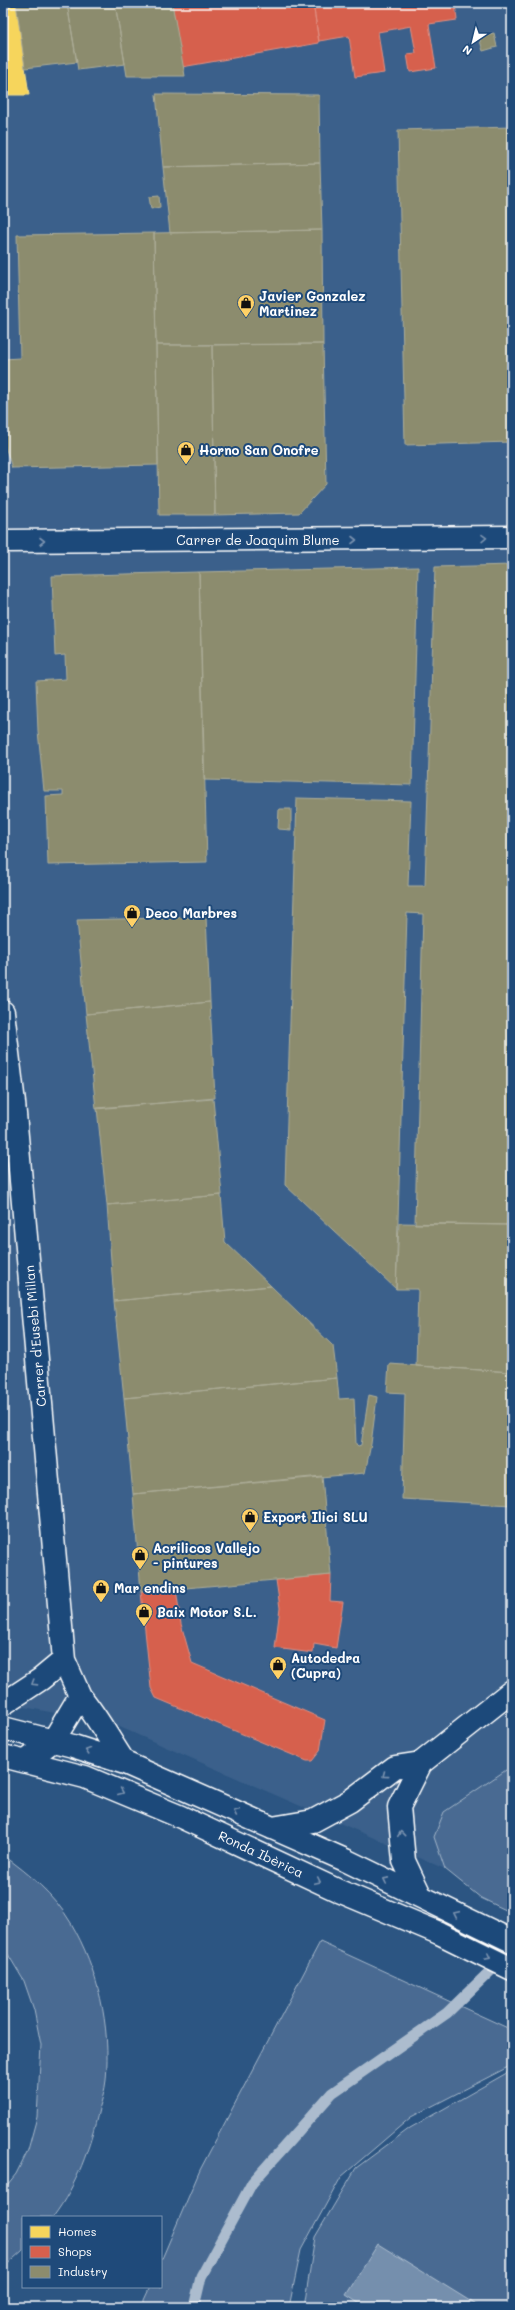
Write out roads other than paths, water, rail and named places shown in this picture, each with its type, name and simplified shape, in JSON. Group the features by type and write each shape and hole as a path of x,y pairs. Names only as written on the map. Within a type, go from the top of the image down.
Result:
{"street":[{"name":"Carrer de Joaquim Blume","path":"3,541 512,537"},
{"name":"Carrer d'Eusebi Millan","path":"3,1012 14,1103 64,1660 80,1696 93,1711 125,1763"},
{"path":"3,1704 41,1679 64,1660"},
{"path":"421,1897 404,1861 399,1807 421,1763 512,1691"},
{"path":"26,1761 52,1741 80,1696"},
{"name":"Ronda Ibèrica","path":"3,1728 125,1763 345,1860 512,1941"},
{"name":"Ronda Ibèrica","path":"3,1756 85,1777 181,1817 339,1891 464,1945 512,1970"},
{"path":"272,1828 313,1821 350,1801 395,1767 421,1763"}],"waterway":[{"path":"194,2307 201,2277 252,2183 332,2093 447,2013 512,1950"}],"place":[{"name":"Javier Gonzalez Martinez","path":"246,318"},
{"name":"Horno San Onofre","path":"186,465"},
{"name":"Deco Marbres","path":"132,928"},
{"name":"Export Ilici SLU","path":"250,1532"},
{"name":"Acrilicos Vallejo - pintures","path":"140,1570"},
{"name":"Mar endins","path":"101,1603"},
{"name":"Baix Motor S.L.","path":"144,1627"},
{"name":"Autodedra (Cupra)","path":"278,1680"}]}
